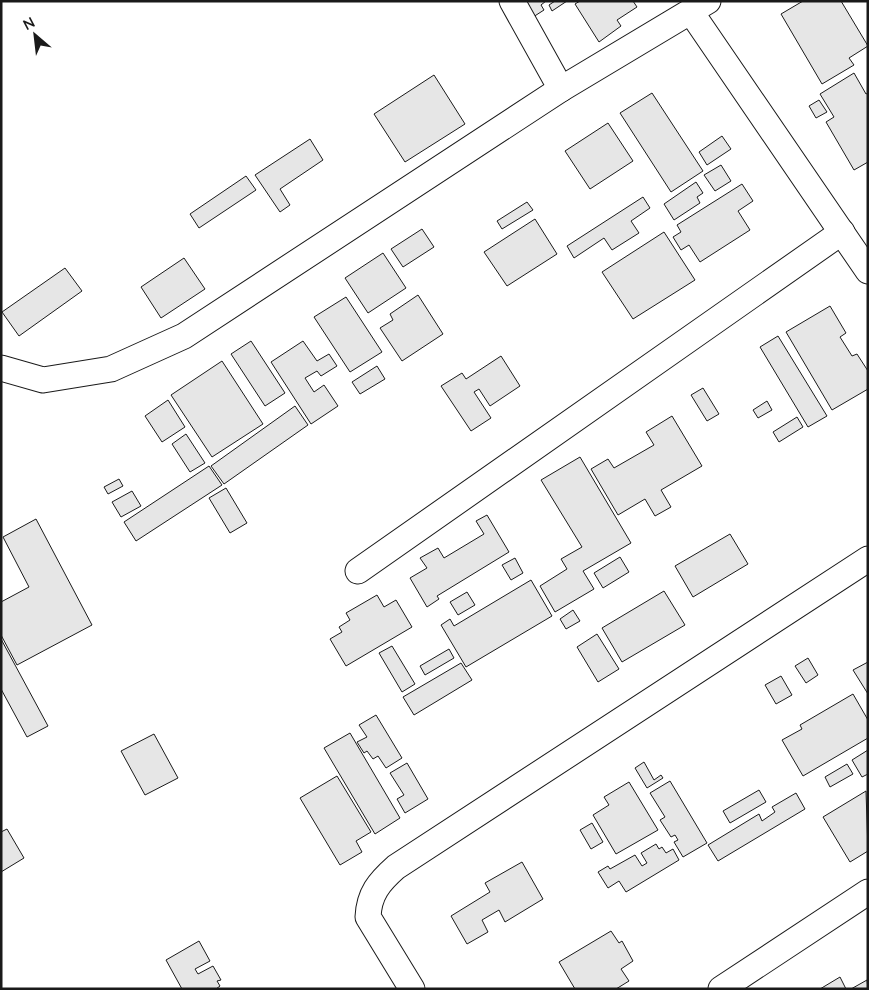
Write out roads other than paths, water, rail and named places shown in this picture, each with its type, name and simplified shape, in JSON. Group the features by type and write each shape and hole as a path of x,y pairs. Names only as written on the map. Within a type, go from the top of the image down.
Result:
{"street":[{"path":"512,1 561,90"},
{"path":"1,368 43,380 111,369 184,336 561,90 699,7 868,271"},
{"path":"358,571 842,232"},
{"path":"412,989 368,917 372,894 382,880 405,862 868,559"},
{"path":"721,989 868,892"}]}
